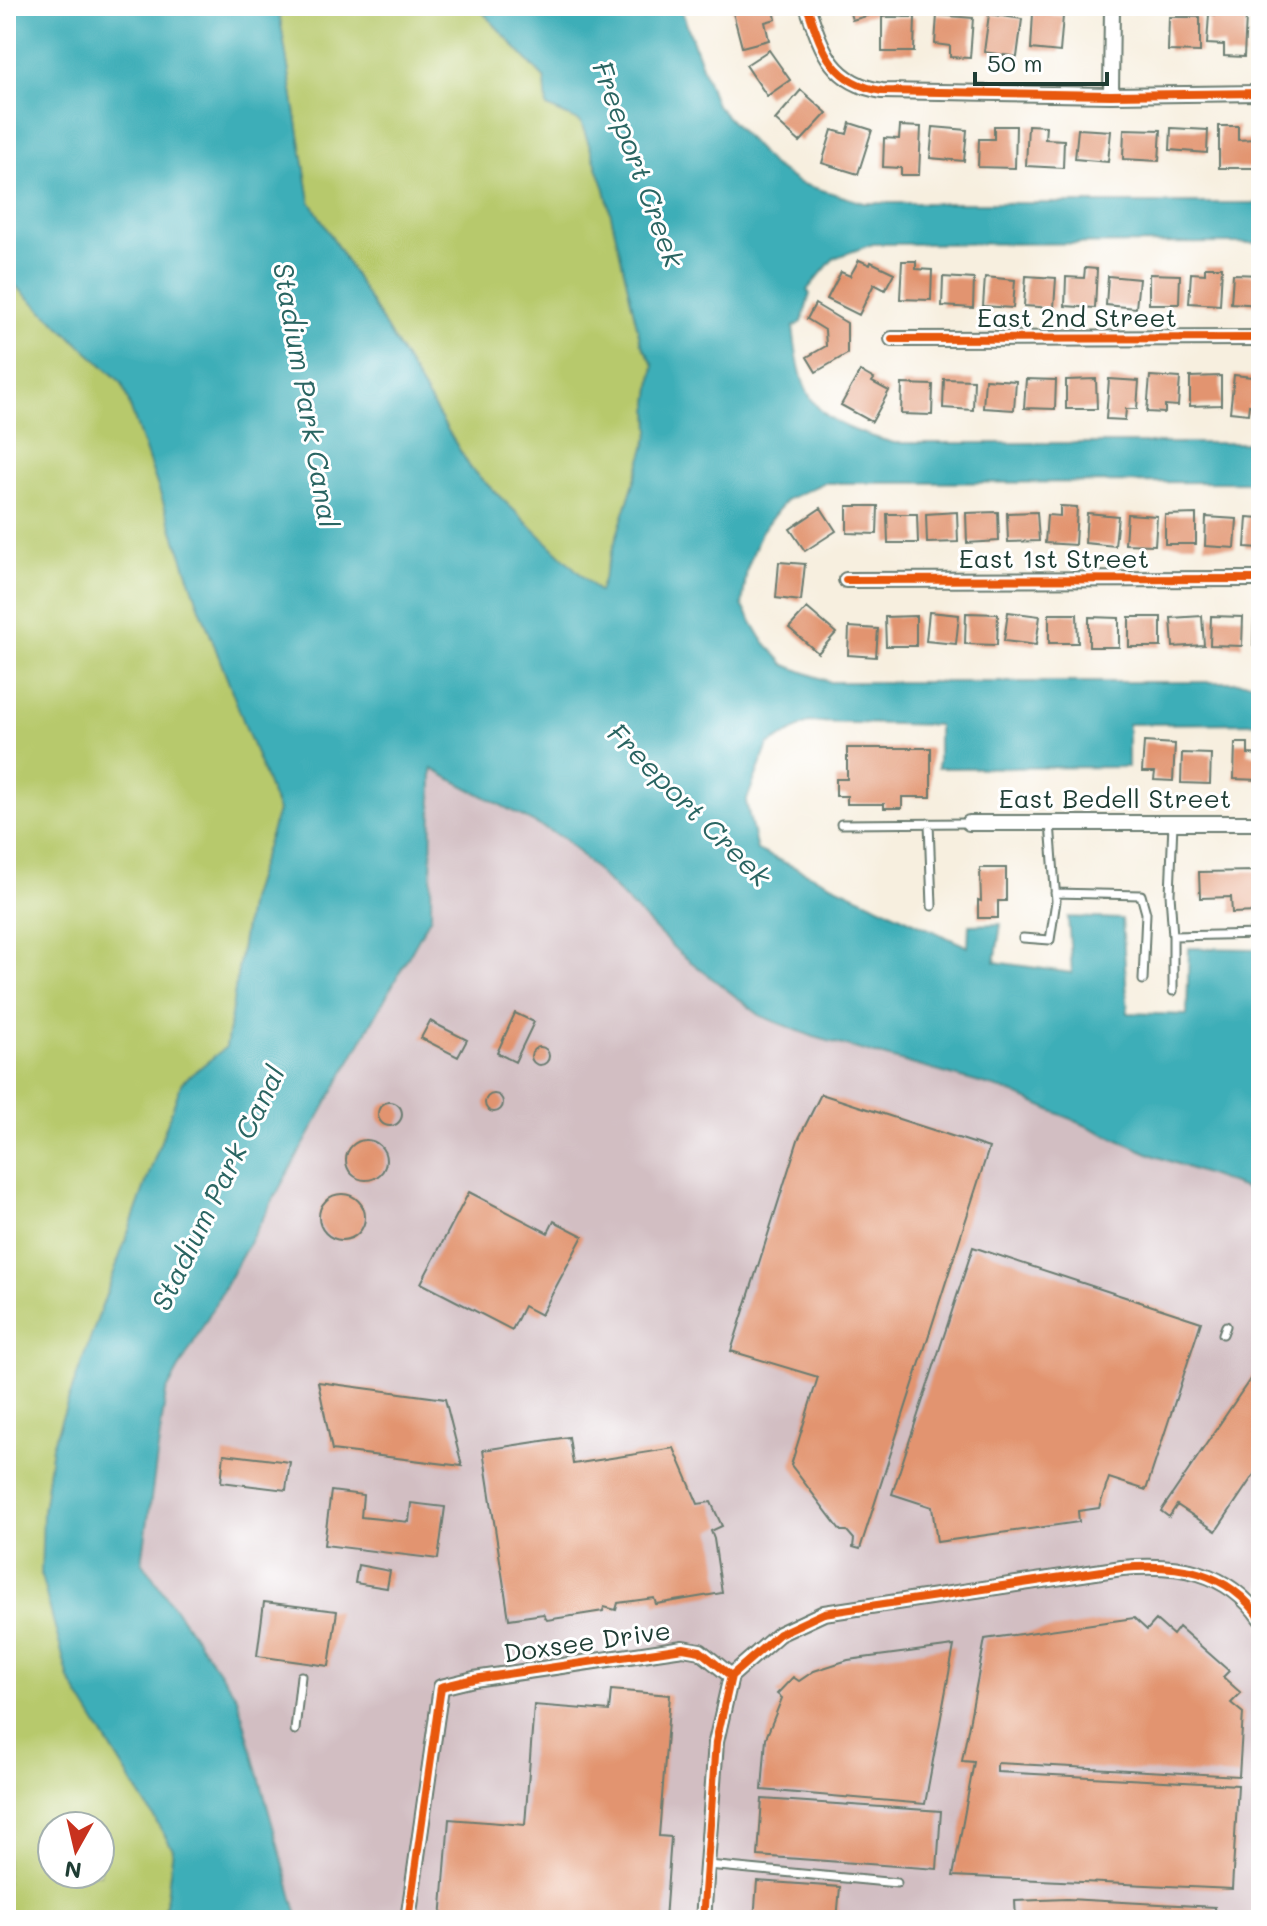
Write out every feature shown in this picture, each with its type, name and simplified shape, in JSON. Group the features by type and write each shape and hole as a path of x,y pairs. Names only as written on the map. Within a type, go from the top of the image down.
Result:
{"street":[{"path":"807,6 832,67 853,84 882,91 1111,95 1261,93"},
{"path":"1111,95 1112,6"},
{"name":"East 2nd Street","path":"892,339 1261,338"},
{"name":"East 1st Street","path":"846,580 1261,579"},
{"name":"East Bedell Street","path":"969,823 1261,823"},
{"path":"703,1920 716,1742 731,1676 779,1634 800,1622 824,1613 1158,1565 1202,1573 1230,1588 1261,1619"},
{"name":"Doxsee Drive","path":"408,1920 441,1687 482,1677 683,1648 700,1651 731,1676"}],"lane":[{"path":"929,823 932,906"},
{"path":"841,824 969,823"},
{"path":"1023,938 1050,940 1055,893 1050,823"},
{"path":"1173,823 1170,894 1173,991"},
{"path":"1055,893 1141,895 1146,913 1143,980"},
{"path":"1173,936 1261,934"},
{"path":"295,1730 301,1676"},
{"path":"707,1865 897,1883"}],"shaded area":[{"path":"432,768 565,839 677,951 761,1016 814,1037 1005,1090 1155,1156 1261,1194 1261,1920 299,1920 237,1698 142,1562 166,1392 431,916"}],"green space":[{"path":"278,6 477,6 545,79 547,107 581,122 605,189 641,343 654,365 649,403 650,432 599,593 471,469 310,201"},
{"path":"6,277 122,383 197,600 278,811 249,900 226,1048 182,1082 52,1446 43,1512 69,1679 173,1849 164,1920 6,1920"}],"water":[{"path":"6,6 278,6 310,201 471,469 599,592 650,432 649,403 654,365 641,343 605,189 581,122 547,107 545,79 477,6 680,6 716,105 772,165 799,183 864,203 1261,203 1261,243 873,244 834,258 807,290 810,294 802,322 793,327 808,393 830,418 868,435 894,443 1261,443 1261,482 823,483 786,500 761,532 747,569 742,605 762,639 785,665 830,682 1261,682 1261,723 1128,724 1128,767 938,768 938,725 809,722 768,745 746,802 757,850 968,947 969,925 1001,924 995,962 1072,973 1068,917 1122,919 1128,1013 1187,1015 1189,948 1261,949 1261,1194 1155,1156 1005,1090 814,1037 761,1016 677,951 565,839 432,769 431,916 166,1392 142,1562 237,1697 299,1920 164,1920 173,1849 69,1679 41,1576 43,1512 52,1446 182,1082 226,1047 249,900 278,811 197,600 122,383 6,277"}],"building":[{"path":"773,6 776,19 765,22 769,40 742,47 732,9"},
{"path":"848,6 880,6 881,12 852,20"},
{"path":"1033,13 1063,16 1060,52 1031,49"},
{"path":"989,14 1022,19 1017,57 984,52"},
{"path":"1209,14 1246,17 1244,57 1224,56 1224,45 1207,44"},
{"path":"937,15 973,18 970,58 950,57 950,46 935,44"},
{"path":"882,17 915,17 914,52 882,52"},
{"path":"1169,17 1200,17 1200,52 1168,51"},
{"path":"1259,21 1261,55 1257,55"},
{"path":"769,50 790,80 767,96 746,65"},
{"path":"801,90 827,113 800,142 775,120"},
{"path":"850,123 872,130 858,174 822,163 832,130 847,134"},
{"path":"1028,125 1046,126 1045,139 1064,140 1063,168 1026,166"},
{"path":"900,126 921,127 919,175 901,175 901,168 883,167 884,138 899,139"},
{"path":"994,126 1016,126 1015,168 978,167 979,139 994,139"},
{"path":"1219,126 1238,126 1238,140 1255,139 1255,168 1219,168"},
{"path":"933,127 967,130 964,161 930,158"},
{"path":"1171,128 1208,130 1207,153 1170,150"},
{"path":"1078,129 1111,131 1108,162 1075,159"},
{"path":"1124,129 1161,130 1159,161 1123,159"},
{"path":"859,260 894,273 885,290 874,284 859,315 827,299 841,272 850,276"},
{"path":"902,261 916,261 916,269 932,270 931,300 900,299"},
{"path":"1205,267 1222,267 1220,305 1189,303 1191,273 1205,274"},
{"path":"1085,268 1097,269 1095,308 1065,306 1066,277 1084,278"},
{"path":"1149,274 1180,275 1179,304 1149,304"},
{"path":"1233,274 1261,275 1261,305 1231,303"},
{"path":"1026,276 1056,278 1054,308 1024,306"},
{"path":"1108,276 1139,279 1136,308 1106,305"},
{"path":"943,277 974,279 973,308 942,306"},
{"path":"985,277 1015,280 1013,308 983,306"},
{"path":"815,304 847,323 847,354 816,372 807,357 826,346 825,330 807,319"},
{"path":"860,371 889,391 872,422 841,405"},
{"path":"1234,375 1261,378 1261,407 1249,405 1248,414 1230,412"},
{"path":"1150,376 1180,378 1178,406 1165,405 1165,413 1147,412"},
{"path":"1221,376 1221,405 1190,406 1190,377"},
{"path":"944,379 974,380 973,410 943,408"},
{"path":"985,379 1016,381 1014,410 983,408"},
{"path":"1026,379 1056,380 1055,409 1024,408"},
{"path":"1096,379 1097,409 1066,409 1066,380"},
{"path":"1109,379 1139,381 1137,409 1126,409 1125,420 1106,419"},
{"path":"902,384 933,385 932,415 901,414"},
{"path":"847,506 878,506 877,534 847,533"},
{"path":"1060,506 1077,507 1075,545 1045,543 1047,515 1060,516"},
{"path":"821,508 836,531 805,551 790,529"},
{"path":"957,512 958,542 927,543 926,514"},
{"path":"998,512 999,541 967,543 966,513"},
{"path":"1037,512 1039,541 1008,542 1007,513"},
{"path":"1087,513 1118,516 1115,546 1085,543"},
{"path":"887,514 917,514 918,543 888,543"},
{"path":"1127,514 1157,516 1155,545 1125,544"},
{"path":"1196,514 1196,544 1165,544 1165,515"},
{"path":"1206,517 1237,519 1235,548 1205,546"},
{"path":"1247,517 1261,518 1261,548 1245,547"},
{"path":"779,562 805,564 801,601 776,598"},
{"path":"807,608 836,633 818,653 789,628"},
{"path":"929,612 959,615 956,644 926,641"},
{"path":"1008,612 1040,616 1036,645 1004,641"},
{"path":"966,613 998,614 997,645 965,644"},
{"path":"1049,614 1077,614 1078,643 1049,643"},
{"path":"916,616 916,646 886,646 885,617"},
{"path":"1202,616 1204,645 1173,647 1171,618"},
{"path":"1211,616 1243,617 1242,646 1210,645"},
{"path":"1089,617 1119,618 1119,647 1089,647"},
{"path":"1129,617 1161,617 1161,647 1129,647"},
{"path":"1254,617 1261,617 1261,646 1253,646"},
{"path":"849,627 878,629 876,657 848,655"},
{"path":"1144,742 1175,744 1173,781 1154,780 1155,772 1142,772"},
{"path":"1235,743 1248,743 1248,754 1261,755 1261,780 1234,779"},
{"path":"847,748 931,748 931,797 902,797 902,808 884,808 884,804 847,804 847,796 836,796 836,779 847,779"},
{"path":"1182,753 1211,754 1210,784 1181,783"},
{"path":"980,868 1006,868 1006,901 998,901 998,918 978,918"},
{"path":"1256,871 1257,912 1232,913 1231,897 1200,898 1199,872"},
{"path":"515,1013 534,1022 515,1062 497,1053"},
{"path":"430,1021 467,1040 458,1057 421,1038"},
{"path":"536,1047 544,1047 549,1056 547,1063 536,1065 531,1060 531,1052"},
{"path":"490,1094 498,1094 503,1103 501,1110 490,1112 485,1107 485,1099"},
{"path":"821,1094 989,1148 860,1549 853,1547 854,1539 847,1531 841,1531 791,1465 818,1377 731,1351 798,1140"},
{"path":"390,1102 399,1105 402,1114 399,1123 390,1126 381,1123 378,1114 381,1105"},
{"path":"366,1140 380,1146 386,1160 380,1174 366,1180 352,1174 346,1160 352,1146"},
{"path":"469,1192 548,1233 554,1221 583,1236 541,1315 524,1306 512,1330 421,1283"},
{"path":"342,1194 358,1201 365,1217 358,1233 342,1240 326,1233 319,1217 326,1201"},
{"path":"973,1247 1201,1322 1146,1490 1109,1478 1099,1508 1078,1511 1079,1522 937,1542 932,1507 892,1494"},
{"path":"1261,1363 1261,1464 1216,1531 1177,1505 1169,1517 1161,1511"},
{"path":"318,1382 445,1399 462,1466 332,1450"},
{"path":"569,1437 573,1464 674,1448 698,1504 711,1502 722,1526 711,1531 722,1593 656,1604 654,1598 618,1603 616,1610 604,1607 603,1611 547,1620 543,1614 509,1619 483,1450"},
{"path":"224,1454 290,1462 286,1490 221,1482"},
{"path":"331,1491 363,1495 361,1517 409,1522 411,1503 445,1507 438,1559 324,1545"},
{"path":"358,1565 390,1571 387,1588 355,1583"},
{"path":"264,1602 337,1611 329,1666 257,1656"},
{"path":"1134,1618 1147,1630 1156,1620 1173,1635 1179,1627 1229,1671 1223,1677 1241,1693 1231,1703 1243,1713 1239,1776 997,1763 997,1772 1238,1785 1232,1889 953,1876 974,1762 962,1761 985,1639"},
{"path":"954,1646 925,1804 762,1790 766,1738 782,1698 777,1694 793,1677 799,1681 814,1671 848,1660"},
{"path":"611,1690 670,1695 659,1836 671,1837 665,1920 441,1920 449,1819 525,1825 534,1705 609,1711"},
{"path":"762,1799 941,1811 937,1869 758,1856"},
{"path":"757,1881 840,1887 837,1920 754,1920"},
{"path":"1067,1899 1215,1907 1216,1920 1016,1920 1015,1901"}],"cycle path":[{"path":"807,6 831,62 851,81 882,91 1111,95 1261,93"},
{"path":"892,339 1261,338"},
{"path":"846,580 1261,579"},
{"path":"703,1920 716,1742 731,1676 779,1634 824,1613 1142,1567 1181,1569 1216,1580 1233,1590 1261,1619"},
{"path":"408,1920 441,1687 474,1679 683,1648 700,1651 731,1676"}],"water label":[{"name":"Freeport Creek","path":"638,164"},
{"name":"Stadium Park Canal","path":"306,395"},
{"name":"Freeport Creek","path":"689,805"},
{"name":"Stadium Park Canal","path":"218,1188"}]}
